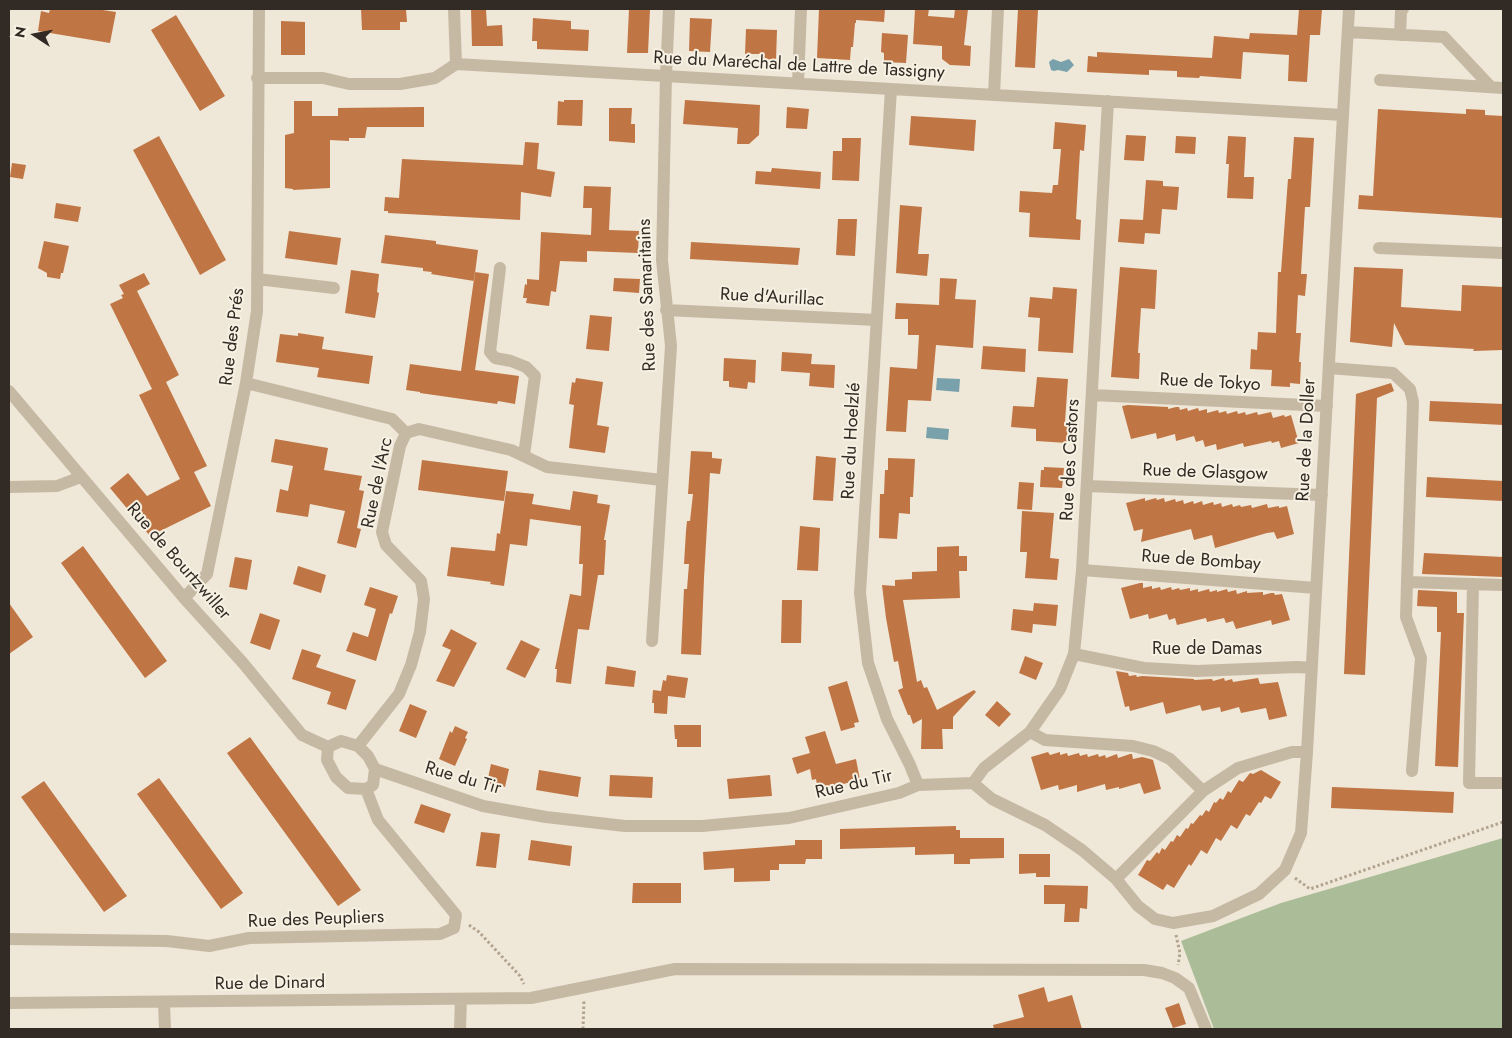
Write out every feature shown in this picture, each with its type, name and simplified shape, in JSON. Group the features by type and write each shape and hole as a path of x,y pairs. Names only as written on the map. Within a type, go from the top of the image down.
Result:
{"street":[{"name":"Rue des Prés","path":"184,598 207,574 246,384 257,311 259,9"},
{"path":"258,78 323,78 349,84 400,84 436,78 456,64 454,9"},
{"name":"Rue des Samaritains","path":"652,641 671,346 662,260 669,9"},
{"path":"798,83 801,9"},
{"path":"994,95 998,9"},
{"name":"Rue de la Doller","path":"1285,870 1301,833 1349,9"},
{"path":"1400,35 1403,9"},
{"path":"1348,32 1444,36 1497,88"},
{"name":"Rue du Maréchal de Lattre de Tassigny","path":"456,64 1343,115"},
{"path":"1380,80 1497,88"},
{"name":"Rue du Hoelzlé","path":"891,89 860,593 868,663 887,720 910,765 918,786"},
{"name":"Rue des Castors","path":"973,783 984,768 1030,732 1060,688 1074,654 1082,570 1108,101"},
{"path":"1379,248 1503,253"},
{"path":"500,268 490,352 494,358 511,361 526,367 535,376 524,455"},
{"path":"257,279 334,288"},
{"name":"Rue d'Aurillac","path":"666,310 877,320"},
{"path":"1329,368 1393,373 1410,388 1414,402 1406,617 1421,658 1412,771"},
{"path":"246,384 392,419 406,432 419,429 510,450 548,467 662,480"},
{"name":"Rue de Bourtzwiller","path":"9,391 184,598 243,663 302,735 328,747"},
{"name":"Rue de Tokyo","path":"1092,395 1327,406"},
{"name":"Rue de l'Arc","path":"358,746 399,694 411,665 420,632 424,599 422,581 386,545 382,532 400,446 406,432"},
{"path":"9,487 57,486 81,477"},
{"name":"Rue de Glasgow","path":"1087,486 1322,495"},
{"name":"Rue de Bombay","path":"1082,570 1316,588"},
{"path":"1407,582 1503,585"},
{"path":"1473,584 1469,783 1503,783"},
{"name":"Rue de Damas","path":"1074,654 1144,668 1188,670 1312,668"},
{"path":"1030,732 1045,740 1133,746 1153,751 1170,759 1203,791"},
{"path":"341,741 358,746 368,756 375,769 373,785 366,789 348,788 336,777 327,760 328,747 341,741"},
{"path":"1116,879 1203,791 1238,768 1292,752 1307,752"},
{"name":"Rue du Tir","path":"375,769 483,806 546,817 625,826 702,826 789,818 899,793 918,786 973,783"},
{"path":"973,783 992,799 1045,824 1082,850 1116,879 1138,906 1155,919 1173,923 1212,916 1259,894 1285,870"},
{"path":"366,789 378,820 456,915"},
{"name":"Rue des Peupliers","path":"9,939 167,941 210,946 249,938 440,934 454,928 456,915"},
{"name":"Rue de Dinard","path":"9,1003 531,998 675,970 1144,970 1176,978"},
{"path":"1176,978 1189,988 1206,1029"},
{"path":"460,1029 461,999"},
{"path":"164,1003 164,1029"}],"path":[{"path":"1285,870 1310,888 1503,822"},
{"path":"456,915 479,932 520,976 531,998"},
{"path":"1173,923 1180,953 1176,978"},
{"path":"583,1029 584,987"}],"green space":[{"path":"1503,838 1503,1029 1214,1029 1181,941 1281,903"}],"water":[{"path":"1053,59 1061,62 1069,59 1074,65 1067,72 1054,71 1051,70 1049,62"},
{"path":"937,378 960,379 959,392 936,390"},
{"path":"927,427 949,429 948,440 926,438"}],"building":[{"path":"50,9 96,9 116,12 110,43 38,31 41,11 49,13"},
{"path":"361,9 406,9 407,22 400,22 400,30 362,30"},
{"path":"471,9 486,9 487,26 502,25 503,46 472,46"},
{"path":"629,9 650,9 648,53 627,53"},
{"path":"819,9 885,9 884,22 856,20 850,60 817,58"},
{"path":"915,9 929,9 928,16 954,18 955,9 968,9 964,45 971,46 970,66 950,65 942,59 942,46 913,44"},
{"path":"1018,9 1038,9 1035,68 1015,67"},
{"path":"1299,9 1322,9 1320,35 1310,35 1307,82 1288,81 1289,55 1243,52 1241,79 1200,76 1199,78 1177,77 1177,71 1149,70 1149,75 1087,72 1088,56 1097,57 1097,52 1212,58 1214,36 1249,39 1250,33 1297,35"},
{"path":"176,15 225,96 200,111 151,30"},
{"path":"533,18 571,21 571,29 589,30 588,51 537,49 537,41 532,41"},
{"path":"690,18 712,19 710,52 689,51"},
{"path":"281,21 305,22 305,55 281,55"},
{"path":"746,29 777,30 776,60 762,59 762,54 745,54"},
{"path":"882,33 908,35 906,63 884,62 884,53 881,52"},
{"path":"564,100 583,100 582,126 557,125 558,101 564,102"},
{"path":"685,100 760,105 759,135 749,144 737,144 738,128 683,124"},
{"path":"294,101 312,101 312,116 338,116 338,108 424,107 424,127 367,127 365,138 349,138 349,141 330,140 330,188 293,190 285,188 285,135 294,133"},
{"path":"787,107 809,109 807,129 786,128"},
{"path":"609,108 632,108 631,124 635,124 635,143 609,141"},
{"path":"1378,109 1466,114 1466,109 1485,110 1485,115 1503,116 1503,218 1358,209 1359,195 1373,196"},
{"path":"911,116 976,120 974,151 909,145"},
{"path":"1055,122 1086,125 1084,151 1080,150 1076,219 1081,220 1080,240 1029,237 1030,213 1019,212 1020,191 1052,193 1053,185 1058,185 1061,149 1053,149"},
{"path":"1126,135 1146,136 1144,161 1124,160"},
{"path":"159,136 226,260 200,275 133,150"},
{"path":"1176,136 1196,137 1195,154 1175,153"},
{"path":"1228,136 1246,137 1244,177 1254,177 1253,199 1227,198 1229,164 1226,164"},
{"path":"1294,137 1314,138 1310,207 1305,207 1301,274 1307,274 1305,296 1298,295 1296,333 1301,333 1300,384 1290,383 1290,387 1271,386 1272,370 1250,369 1251,349 1257,350 1258,332 1276,333 1278,272 1281,272 1288,179 1291,179"},
{"path":"842,138 861,138 859,181 832,180 833,151 842,151"},
{"path":"525,142 539,143 537,169 555,172 551,197 521,192 520,220 388,213 388,211 384,211 385,197 399,198 402,159 523,165"},
{"path":"12,163 26,165 23,179 10,177"},
{"path":"772,168 821,172 820,189 755,184 756,171 771,172"},
{"path":"1146,180 1163,181 1163,186 1179,187 1177,210 1162,209 1160,234 1145,233 1144,244 1118,242 1120,219 1143,220"},
{"path":"584,186 611,187 609,230 639,231 638,253 587,251 587,262 560,261 556,292 551,291 549,306 526,303 527,298 523,298 527,279 539,280 541,232 591,235 592,208 583,208"},
{"path":"56,203 81,207 78,222 54,218"},
{"path":"900,205 922,207 918,254 929,254 927,276 896,273"},
{"path":"838,219 857,219 855,256 836,255"},
{"path":"289,231 341,238 337,265 285,258"},
{"path":"385,235 436,241 436,244 478,250 474,281 431,274 432,272 423,271 423,268 381,263"},
{"path":"44,241 69,246 60,279 47,277 47,273 38,268"},
{"path":"691,242 800,248 798,265 690,259"},
{"path":"1120,267 1157,270 1155,309 1141,308 1138,353 1140,353 1139,379 1111,377"},
{"path":"1354,267 1403,269 1401,307 1461,311 1462,285 1503,287 1503,350 1473,351 1474,349 1405,345 1394,323 1392,347 1350,342"},
{"path":"351,270 379,274 377,292 379,293 375,318 345,313"},
{"path":"475,272 489,274 475,370 519,376 515,404 498,401 497,404 406,390 410,364 461,371"},
{"path":"144,273 150,284 137,291 179,375 166,382 207,466 194,472 211,506 150,536 110,488 128,473 147,496 180,479 139,395 152,389 110,304 123,298 121,295 124,294 119,285"},
{"path":"614,278 640,279 639,293 613,291"},
{"path":"940,278 957,279 955,299 976,300 973,348 936,345 931,401 908,400 906,432 886,431 890,367 917,369 919,335 908,335 908,319 895,319 896,303 939,305"},
{"path":"1053,287 1077,289 1073,353 1038,351 1040,318 1028,317 1030,297 1052,299"},
{"path":"590,315 612,317 609,351 586,349"},
{"path":"298,333 324,337 322,349 373,356 369,384 317,377 319,368 276,362 280,334 298,336"},
{"path":"983,346 1026,349 1025,372 981,369"},
{"path":"782,352 812,354 811,364 835,365 834,388 809,386 810,373 781,371"},
{"path":"724,358 756,360 755,383 748,382 747,389 729,387 729,381 723,381"},
{"path":"1037,377 1068,379 1065,422 1068,422 1067,443 1036,441 1036,429 1011,427 1013,406 1034,407"},
{"path":"576,378 603,382 597,425 609,427 605,453 569,448 574,405 569,404 572,382 575,383"},
{"path":"1391,383 1394,391 1377,398 1365,675 1344,674 1356,394"},
{"path":"1430,401 1503,404 1503,425 1429,421"},
{"path":"1122,406 1168,407 1168,409 1179,407 1180,410 1187,408 1188,411 1198,408 1199,411 1207,409 1207,413 1218,410 1219,413 1226,411 1227,414 1237,411 1238,414 1245,412 1246,415 1257,412 1258,415 1271,412 1273,418 1291,415 1299,443 1281,448 1279,441 1244,447 1243,443 1217,450 1216,444 1205,447 1203,440 1196,442 1194,436 1176,441 1175,434 1157,439 1156,433 1131,439"},
{"path":"275,439 328,448 324,470 362,476 359,490 364,491 357,528 361,529 356,548 337,543 345,511 310,504 308,517 276,512 280,489 288,491 293,466 271,462"},
{"path":"691,451 712,452 712,458 722,459 720,474 710,473 701,655 681,654 684,589 687,589 689,564 684,564 686,531 687,521 690,521 693,494 688,494"},
{"path":"816,456 836,458 833,501 813,500"},
{"path":"888,458 915,459 913,497 910,497 910,514 899,513 897,539 879,538 880,494 884,494 885,470 888,470"},
{"path":"422,460 508,471 504,501 418,490"},
{"path":"1044,467 1064,468 1062,488 1040,487 1041,470 1044,470"},
{"path":"1427,477 1503,481 1503,501 1426,497"},
{"path":"1019,482 1034,483 1032,510 1017,509"},
{"path":"506,491 534,494 532,504 570,510 573,491 598,495 597,503 610,505 604,540 606,540 604,575 598,575 589,630 578,629 571,684 556,682 557,669 555,669 570,594 581,596 583,564 579,564 581,526 530,519 527,546 510,544 504,586 490,584 491,582 447,576 451,547 495,551 497,533 500,534"},
{"path":"1145,498 1145,501 1156,498 1157,500 1164,498 1165,502 1175,499 1176,502 1183,500 1184,504 1193,501 1194,504 1202,501 1203,505 1213,502 1214,505 1221,503 1222,507 1232,504 1233,507 1251,505 1252,508 1267,504 1268,508 1287,506 1294,534 1277,539 1274,532 1267,533 1215,548 1212,535 1194,540 1191,529 1141,542 1143,529 1134,531 1126,503"},
{"path":"1022,511 1054,513 1050,558 1059,559 1057,580 1025,578 1027,552 1020,552"},
{"path":"800,526 820,528 818,571 797,570"},
{"path":"83,546 167,661 145,678 61,563"},
{"path":"959,546 959,556 967,556 967,571 959,571 960,598 903,600 917,682 921,680 924,688 927,687 937,710 974,690 976,692 953,717 953,729 942,729 943,749 921,749 922,719 913,724 898,690 903,688 898,661 894,662 882,585 895,586 895,580 912,579 912,572 937,571 937,547"},
{"path":"1424,553 1503,557 1503,577 1422,574"},
{"path":"235,557 252,560 247,590 229,587"},
{"path":"298,566 326,575 321,593 293,584"},
{"path":"1143,583 1143,588 1152,586 1152,589 1160,587 1161,590 1171,587 1172,590 1179,588 1180,590 1190,588 1190,591 1198,589 1198,592 1209,589 1210,592 1217,590 1217,592 1227,589 1228,592 1236,590 1237,594 1247,591 1247,593 1263,592 1263,595 1271,593 1275,595 1282,594 1290,620 1272,625 1271,620 1236,629 1233,621 1226,623 1224,618 1207,622 1206,618 1177,625 1175,618 1169,620 1167,614 1149,619 1148,614 1130,619 1121,588"},
{"path":"370,587 398,596 392,614 390,613 376,661 346,651 353,632 368,637 376,609 364,605"},
{"path":"1418,590 1457,592 1457,613 1464,613 1458,767 1435,766 1441,632 1437,632 1437,607 1417,606"},
{"path":"782,600 802,600 801,643 781,643"},
{"path":"9,603 33,637 9,654"},
{"path":"1034,603 1058,605 1056,626 1033,624 1032,633 1011,630 1013,609 1033,611"},
{"path":"260,613 280,620 270,650 250,643"},
{"path":"451,629 477,643 454,687 436,681 451,650 442,646"},
{"path":"521,640 540,649 525,678 506,669"},
{"path":"302,649 321,655 316,667 356,680 346,710 327,704 331,692 292,679"},
{"path":"1025,656 1043,663 1036,680 1019,673"},
{"path":"607,666 636,671 634,687 605,684"},
{"path":"1116,671 1128,673 1129,676 1136,675 1137,677 1212,679 1213,681 1224,678 1225,681 1232,679 1233,682 1258,678 1260,684 1278,682 1287,716 1269,720 1266,708 1241,713 1239,707 1221,712 1220,707 1202,711 1200,705 1166,714 1163,702 1130,711 1129,706 1125,707"},
{"path":"667,675 688,678 685,698 668,696 667,714 654,713 654,703 652,703 653,690 661,691 663,680 666,681"},
{"path":"847,681 859,722 854,723 855,727 841,731 828,687"},
{"path":"997,701 1011,714 999,727 985,715"},
{"path":"410,704 427,711 416,738 399,731"},
{"path":"674,725 701,725 701,747 677,747"},
{"path":"455,726 468,732 465,738 467,739 455,766 439,759 450,731 452,733"},
{"path":"825,731 836,764 856,759 860,780 818,790 816,779 812,780 810,769 797,774 792,758 810,753 805,737"},
{"path":"250,737 361,890 338,906 227,753"},
{"path":"1048,752 1050,755 1060,752 1060,755 1067,753 1068,756 1079,753 1080,756 1087,754 1088,757 1098,754 1099,757 1105,755 1106,758 1117,754 1118,758 1132,754 1133,759 1142,757 1150,759 1153,760 1161,789 1144,794 1140,783 1119,789 1119,787 1106,790 1105,784 1077,792 1077,785 1059,790 1058,785 1041,790 1031,757"},
{"path":"491,764 509,769 505,787 487,783"},
{"path":"539,770 581,777 578,797 536,790"},
{"path":"1261,770 1281,782 1271,799 1265,796 1250,816 1246,814 1237,829 1231,825 1221,841 1216,838 1207,854 1201,850 1191,866 1189,864 1174,888 1167,884 1163,890 1138,875 1147,860 1150,861 1157,852 1159,854 1162,848 1165,850 1177,835 1180,837 1186,828 1188,829 1191,823 1193,824 1206,810 1209,812 1214,802 1216,803 1220,798 1223,800 1228,791 1231,793 1239,780 1243,782 1250,773 1253,774"},
{"path":"610,775 653,777 652,798 609,796"},
{"path":"770,775 772,796 729,799 727,779"},
{"path":"159,778 243,893 221,909 137,794"},
{"path":"44,781 127,896 104,912 21,797"},
{"path":"1332,787 1454,792 1453,813 1331,808"},
{"path":"421,804 451,814 444,833 414,823"},
{"path":"956,826 956,830 960,830 960,838 1004,838 1004,858 970,859 970,864 954,864 954,854 915,855 915,847 840,849 840,829"},
{"path":"481,832 500,834 496,868 476,866"},
{"path":"531,840 572,846 570,866 528,860"},
{"path":"795,840 822,840 822,859 806,859 805,864 779,864 779,870 770,870 770,881 734,882 734,868 704,870 703,852 795,845"},
{"path":"1019,854 1050,854 1050,877 1036,877 1036,873 1019,874"},
{"path":"633,883 681,883 681,903 632,903"},
{"path":"1044,885 1088,886 1087,909 1080,908 1079,922 1064,922 1065,904 1044,904"},
{"path":"1044,987 1048,1002 1072,995 1082,1029 994,1029 993,1025 1024,1017 1018,995"},
{"path":"1179,1003 1186,1024 1173,1028 1165,1008"}]}
